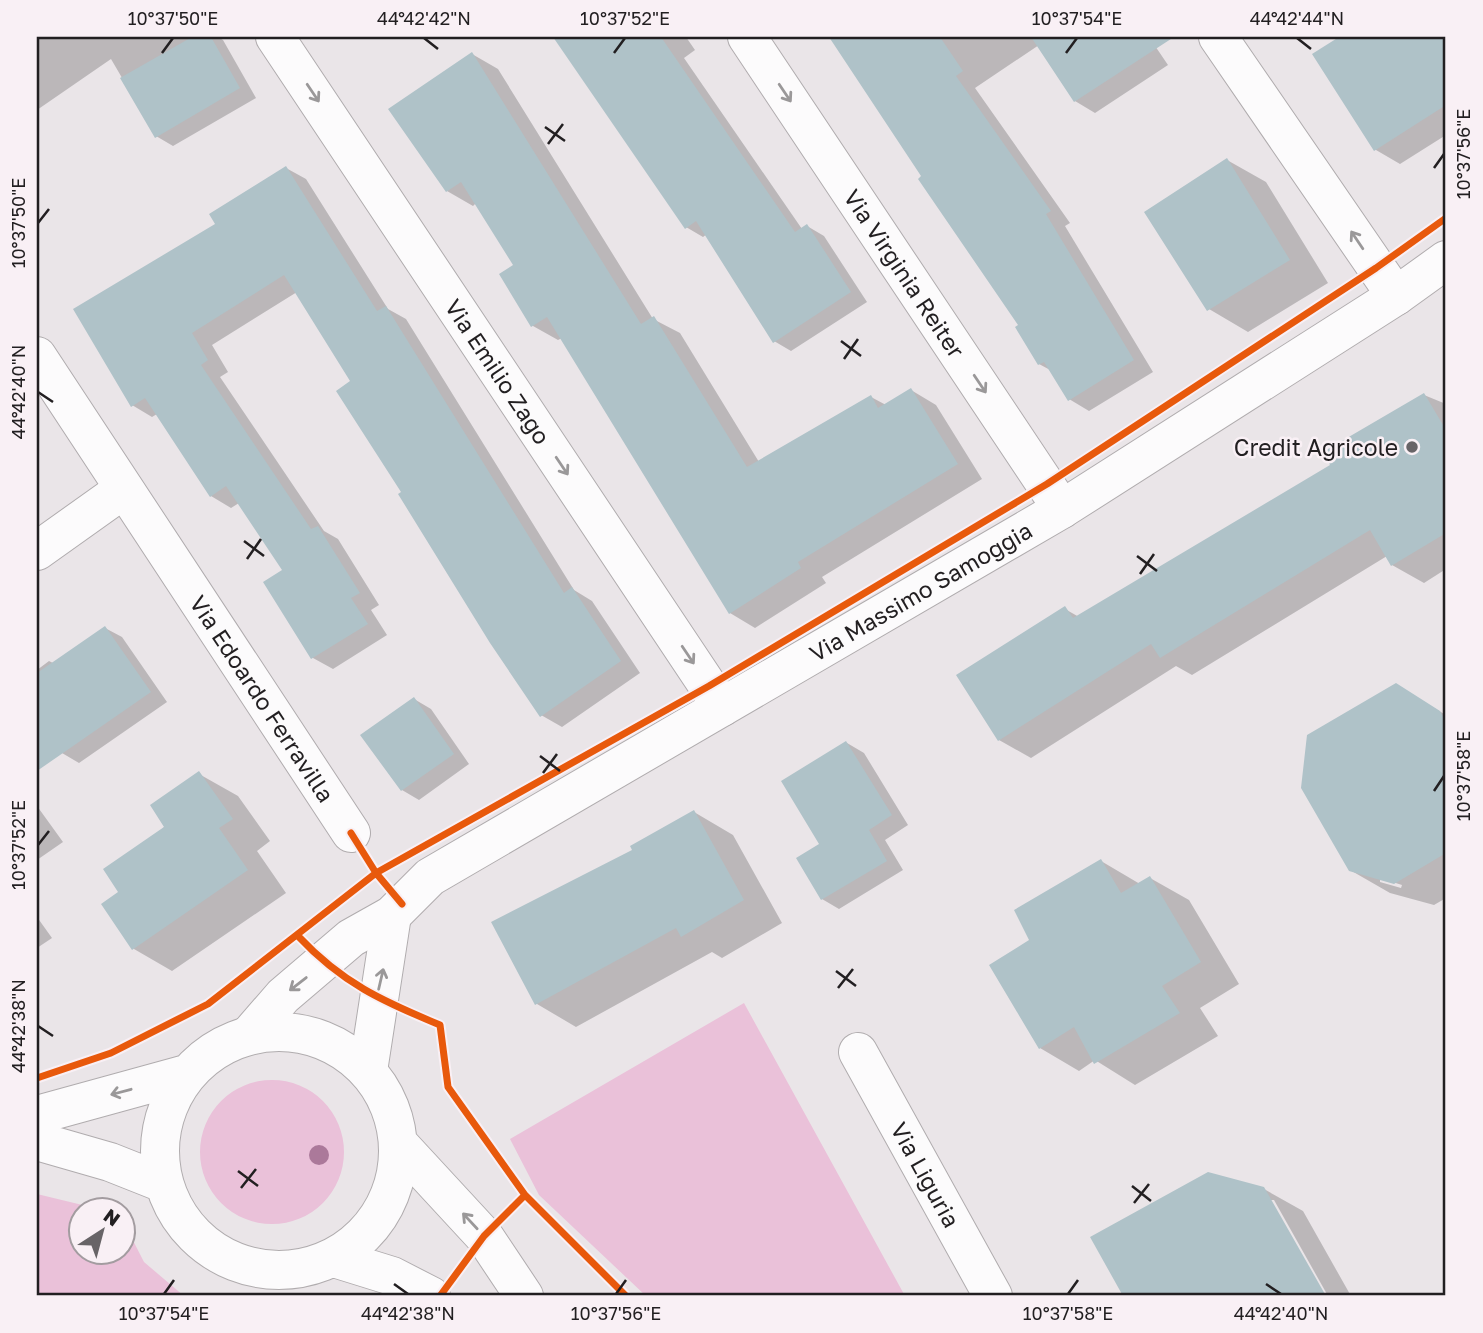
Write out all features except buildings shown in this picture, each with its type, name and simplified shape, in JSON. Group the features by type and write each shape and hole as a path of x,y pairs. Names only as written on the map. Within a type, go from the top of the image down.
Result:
{"street":[{"name":"Via Emilio Zago","path":"275,37 722,707"},
{"name":"Via Virginia Reiter","path":"747,37 1062,509"},
{"path":"1218,37 1396,296"},
{"name":"Via Massimo Samoggia","path":"250,1034 283,996 351,939 391,915 430,877 1062,509 1396,296 1446,260"},
{"name":"Via Edoardo Ferravilla","path":"37,356 351,833"},
{"path":"37,551 124,489"},
{"path":"368,1071 391,915"},
{"path":"282,1031 314,1036 343,1050 368,1071 389,1105 399,1144 396,1179 383,1211 362,1238 334,1258 301,1269 266,1270 231,1261 201,1242 178,1216 163,1183 159,1145 166,1107 186,1074 215,1049 250,1034 282,1031"},
{"name":"Via Liguria","path":"858,1052 993,1296"},
{"path":"37,1115 186,1074"},
{"path":"37,1141 110,1162 163,1183"},
{"path":"399,1144 484,1236 524,1296"},
{"path":"334,1258 391,1276 431,1296"}],"shaded area":[{"path":"744,1003 905,1296 646,1296 539,1195 510,1139"},
{"path":"272,1080 299,1086 323,1101 338,1125 344,1152 338,1179 323,1203 299,1218 272,1224 245,1218 221,1203 206,1179 200,1152 206,1125 221,1101 245,1086"},
{"path":"37,1194 66,1201 66,1266 136,1266 136,1246 144,1262 184,1296 37,1296"}],"cycle path":[{"path":"37,1078 111,1053 208,1004 376,873 709,686 1047,484 1376,268 1446,218"},
{"path":"351,833 376,873 402,904"},
{"path":"298,936 331,966 364,989 440,1025 448,1087 525,1195 626,1296"},
{"path":"440,1296 484,1236 525,1195"}],"place":[{"name":"Credit Agricole","path":"1412,447"}]}
